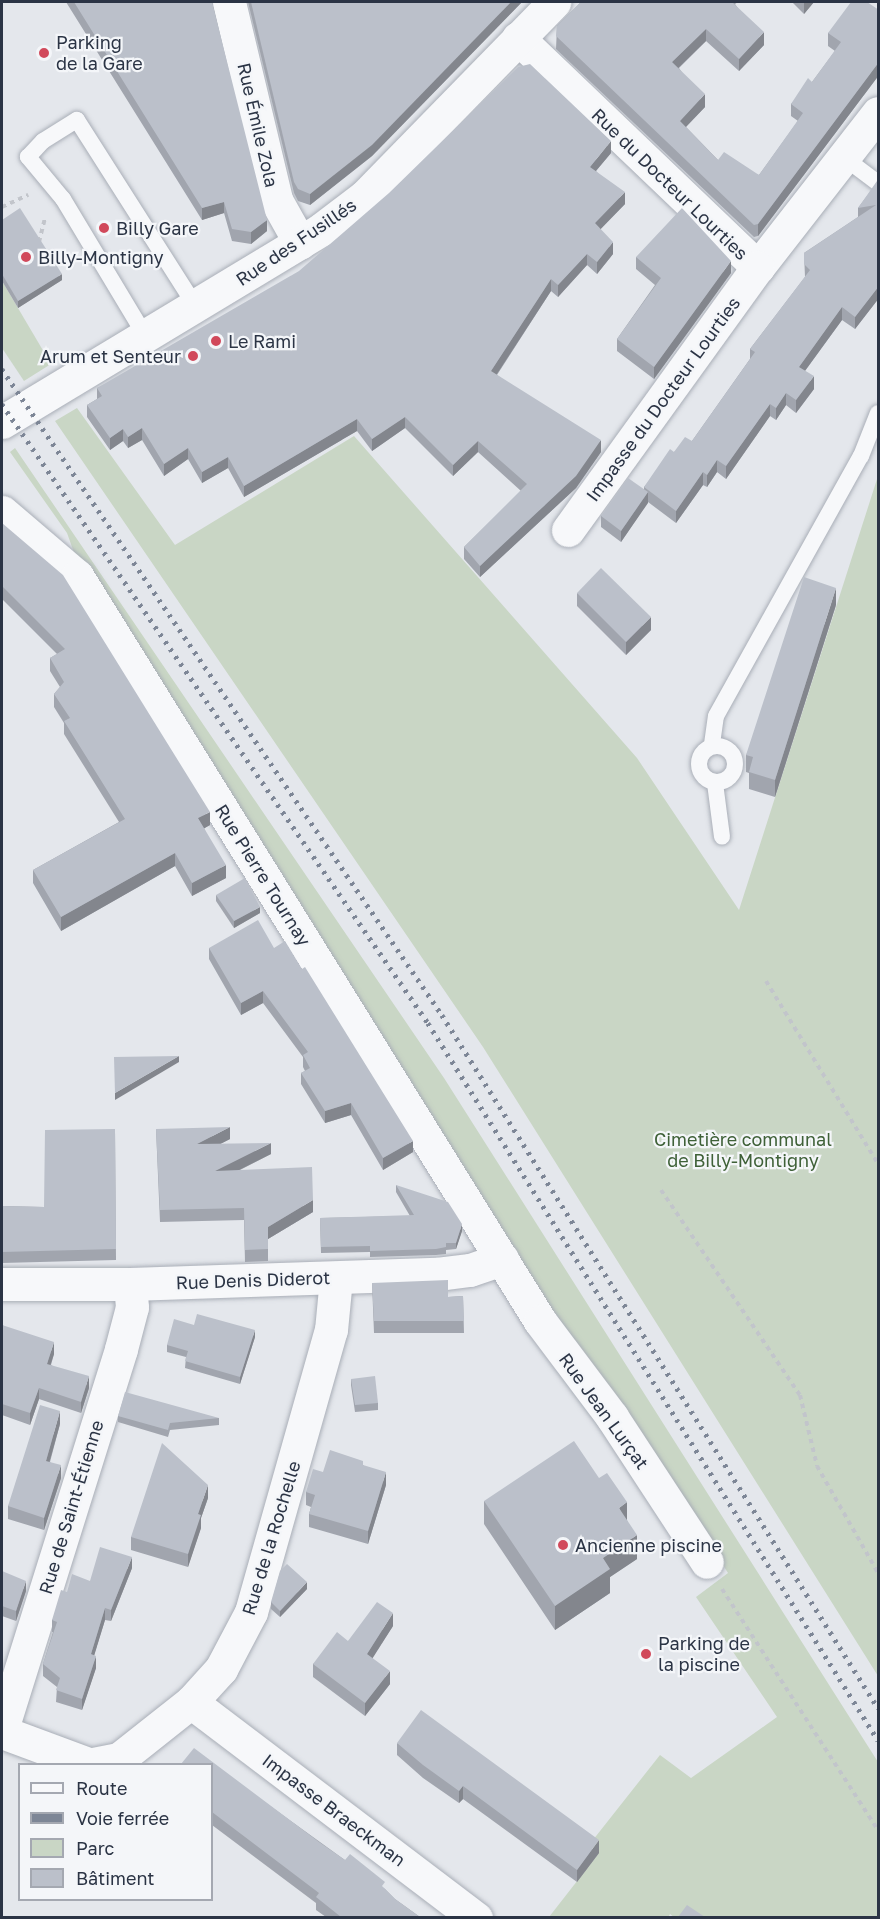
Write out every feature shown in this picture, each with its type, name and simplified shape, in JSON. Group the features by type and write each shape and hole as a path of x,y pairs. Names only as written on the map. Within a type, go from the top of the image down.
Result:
{"street":[{"name":"Rue Émile Zola","path":"229,2 276,200 300,243"},
{"name":"Rue des Fusillés","path":"2,422 56,392 300,243 365,196 554,2"},
{"name":"Rue du Docteur Lourties","path":"519,38 758,267 846,159 879,113"},
{"name":"Impasse du Docteur Lourties","path":"568,530 758,267"},
{"name":"Rue Pierre Tournay","path":"2,512 77,576 502,1259"},
{"name":"Rue Denis Diderot","path":"2,1284 130,1284 437,1274 470,1270 502,1259"},
{"name":"Rue Jean Lurçat","path":"502,1259 540,1321 612,1417 707,1563"},
{"name":"Rue de la Rochelle","path":"98,1763 119,1759 191,1702 221,1669 251,1612 331,1330 336,1278"},
{"name":"Rue de Saint-Étienne","path":"2,1731 121,1349 132,1307 130,1284"},
{"name":"Impasse Braeckman","path":"191,1702 476,1917"},
{"path":"2,1731 85,1763"}],"lane":[{"path":"146,337 53,185 28,158 44,141 77,120 196,307"},
{"path":"846,159 879,183"},
{"path":"712,744 728,749 735,766 725,781 715,783 706,779 698,762 712,744 716,716 861,456 879,413"},
{"path":"715,783 722,837"}],"path":[{"path":"28,250 38,243 53,185"},
{"path":"766,981 879,1164"},
{"path":"662,1190 800,1395 817,1466 879,1573"},
{"path":"707,1563 879,1830"}],"green space":[{"path":"2,281 51,364 24,381 2,348"},
{"name":"Cimetière communal de Billy-Montigny","path":"77,408 175,545 354,436 637,758 739,910 878,476 878,1676 483,1047 55,421"},
{"path":"15,448 444,1078 878,1762 878,1917 675,1918 670,1914 668,1918 549,1917 599,1853 589,1845 660,1755 691,1778 777,1717 696,1597 728,1573 672,1486 540,1304 76,558 67,533 10,452"}],"building":[{"path":"74,2 212,2 267,220 251,232 232,229 224,202 202,208"},
{"path":"251,2 511,2 372,145 310,194 298,189 294,182"},
{"path":"581,2 732,2 764,32 739,59 706,29 672,62 705,94 680,121 718,160 724,152 759,175 803,113 791,104 808,78 812,82 841,42 828,33 851,2 867,2 879,10 879,62 758,224 754,225 556,36 557,26"},
{"path":"530,64 611,141 590,167 625,192 595,223 613,242 597,262 587,254 558,285 551,279 491,371 601,440 576,476 480,566 464,547 527,484 478,441 453,465 405,417 372,439 357,419 244,486 228,457 202,472 188,448 164,464 142,428 128,437 123,429 110,438 87,405 102,396 97,388 299,271 389,193 518,67"},
{"path":"879,180 879,286 855,317 842,307 799,367 814,376 796,400 786,393 776,408 770,404 726,466 717,460 707,475 703,472 676,511 644,487 670,449 674,452 685,437 692,441 755,352 750,349 810,270 804,264 804,253 876,205 858,208"},
{"name":"Billy-Montigny","path":"20,208 62,274 18,301 2,274 2,220"},
{"path":"682,208 731,261 654,367 617,339 661,278 636,257"},
{"path":"628,478 648,492 621,531 601,516"},
{"path":"2,523 63,575 210,812 198,818 226,865 192,883 175,853 61,917 33,870 125,819 64,721 70,718 54,694 64,682 50,658 65,649 2,586"},
{"path":"601,568 651,617 626,642 577,593"},
{"path":"804,577 836,588 775,780 749,772 753,757 746,755"},
{"path":"245,878 260,907 234,921 216,895"},
{"path":"258,920 274,948 285,941 302,969 305,967 413,1141 383,1158 351,1103 325,1111 301,1073 310,1068 303,1055 308,1052 263,991 241,1003 209,948"},
{"path":"179,1056 115,1093 114,1057"},
{"path":"230,1127 197,1144 271,1143 215,1171 312,1167 313,1200 268,1227 268,1249 245,1250 244,1208 160,1210 156,1129"},
{"path":"115,1129 116,1249 2,1252 2,1206 44,1207 45,1130"},
{"path":"396,1185 448,1202 462,1224 456,1243 446,1243 446,1247 436,1249 370,1251 370,1246 321,1247 320,1218 414,1215"},
{"path":"448,1280 448,1297 463,1296 464,1321 374,1321 372,1283"},
{"path":"197,1314 255,1330 240,1377 185,1361 188,1351 167,1345 174,1319 194,1325"},
{"path":"2,1325 54,1342 47,1364 89,1376 81,1402 39,1388 30,1413 2,1404"},
{"path":"375,1376 378,1403 355,1405 351,1379"},
{"path":"125,1392 219,1418 170,1423 168,1430 118,1416"},
{"path":"40,1405 60,1411 46,1461 61,1465 44,1518 8,1506"},
{"name":"Ancienne piscine","path":"574,1441 599,1478 607,1473 627,1502 619,1508 637,1535 603,1558 610,1569 555,1606 484,1501"},
{"path":"162,1443 208,1485 188,1554 131,1537"},
{"path":"330,1450 363,1461 363,1465 386,1472 368,1531 309,1514 315,1495 306,1492 313,1469 323,1472"},
{"path":"100,1547 132,1557 111,1610 105,1608 91,1654 96,1656 82,1699 56,1690 60,1678 43,1664 57,1622 52,1620 61,1590 67,1592 72,1574 90,1581"},
{"path":"287,1564 307,1582 280,1611 271,1602 280,1571"},
{"path":"2,1571 26,1581 16,1611 2,1606"},
{"path":"377,1602 393,1613 367,1654 390,1671 365,1703 313,1664 337,1632 348,1641"},
{"path":"421,1710 599,1840 577,1870 463,1786 459,1791 397,1743"},
{"path":"194,1748 345,1860 350,1854 385,1882 382,1886 395,1899 420,1917 341,1917 316,1897 319,1893 213,1813 213,1763 182,1763"},
{"path":"687,1905 705,1917 678,1917"}],"railway":[{"path":"2,369 442,1015 878,1708"},
{"path":"2,404 428,1023 878,1740"}],"place":[{"name":"Parking de la Gare","path":"44,53"},
{"name":"Billy Gare","path":"104,228"},
{"name":"Billy-Montigny","path":"26,257"},
{"name":"Le Rami","path":"216,341"},
{"name":"Arum et Senteur","path":"193,356"},
{"name":"Ancienne piscine","path":"563,1545"},
{"name":"Parking de la piscine","path":"646,1654"}]}
